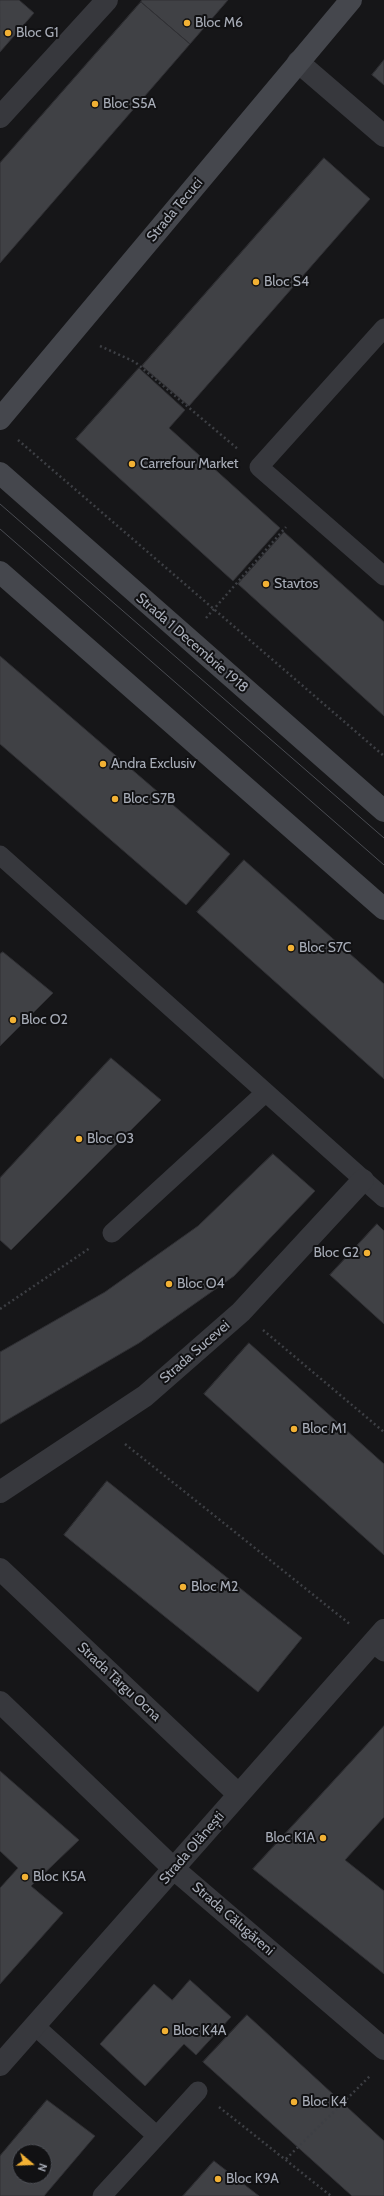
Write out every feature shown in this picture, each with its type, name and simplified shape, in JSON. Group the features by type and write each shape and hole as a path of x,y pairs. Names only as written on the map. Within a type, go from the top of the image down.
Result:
{"main road":[{"name":"Strada Tecuci","path":"6,427 73,333 350,0"},
{"name":"Strada 1 Decembrie 1918","path":"0,473 384,811"},
{"path":"0,572 384,909"}],"street":[{"path":"0,117 107,0"},
{"path":"298,62 384,136"},
{"name":"Strada Sucevei","path":"0,1492 145,1396 241,1312 364,1180"},
{"name":"Strada Târgu Ocna","path":"0,1569 238,1794"},
{"name":"Strada Olănești","path":"0,2065 174,1869 238,1794 380,1642"},
{"name":"Strada Călugăreni","path":"0,1702 174,1869 384,2049"}],"lane":[{"path":"384,328 259,467 384,576"},
{"path":"0,855 384,1198"},
{"path":"112,1233 265,1093"},
{"path":"35,2026 158,2136"},
{"path":"102,2196 198,2091"}],"path":[{"path":"73,333 135,362 259,467"},
{"path":"6,427 384,756"},
{"path":"186,638 215,609 304,506"},
{"path":"0,1309 112,1233"},
{"path":"241,1312 384,1432"},
{"path":"102,1425 380,1642"},
{"path":"286,2159 373,2073"},
{"path":"198,2091 332,2196"}],"building":[{"name":"Bloc G1","path":"0,0 19,0 34,13 0,52"},
{"name":"Bloc M6","path":"142,0 228,0 190,44 141,2"},
{"name":"Bloc S5A","path":"141,2 190,44 0,263 0,163"},
{"path":"384,60 384,85 372,75"},
{"name":"Bloc S4","path":"324,158 370,199 189,406 142,366"},
{"path":"139,368 185,410 169,428 280,528 233,581 76,439"},
{"path":"284,532 384,622 384,716 238,584"},
{"name":"Bloc S7B","path":"0,656 230,854 186,905 0,744"},
{"name":"Bloc S7C","path":"244,860 384,984 384,1079 197,912"},
{"name":"Bloc O2","path":"3,952 53,993 0,1046 0,954"},
{"name":"Bloc O3","path":"111,1058 161,1100 11,1250 0,1240 0,1178"},
{"name":"Bloc O4","path":"273,1154 315,1191 234,1276 139,1343 0,1424 0,1352 105,1292 198,1226"},
{"name":"Bloc G2","path":"377,1224 384,1231 384,1324 330,1275"},
{"name":"Bloc M1","path":"249,1343 384,1464 384,1555 204,1394"},
{"name":"Bloc M2","path":"107,1481 302,1638 258,1692 64,1535"},
{"name":"Bloc K1A","path":"384,1726 384,1817 345,1860 384,1891 384,1974 253,1869"},
{"name":"Bloc K5A","path":"0,1771 79,1840 31,1886 63,1913 0,1984 0,1888 18,1868 0,1851"},
{"name":"Bloc K4A","path":"190,1980 231,2017 196,2055 184,2044 145,2086 100,2044 154,1984 172,2000"},
{"name":"Bloc K4","path":"247,2015 384,2141 384,2196 352,2196 203,2062"},
{"path":"47,2100 95,2136 44,2196 0,2196 0,2156"},
{"name":"Bloc K9A","path":"214,2161 259,2196 183,2196"}],"tram line":[{"path":"0,504 384,838"},
{"path":"0,529 384,865"}],"place":[{"name":"Bloc M6","path":"187,23"},
{"name":"Bloc G1","path":"8,33"},
{"name":"Bloc S5A","path":"95,104"},
{"name":"Bloc S4","path":"256,282"},
{"name":"Carrefour Market","path":"132,464"},
{"name":"Stavtos","path":"266,584"},
{"name":"Andra Exclusiv","path":"103,764"},
{"name":"Bloc S7B","path":"115,799"},
{"name":"Bloc S7C","path":"291,948"},
{"name":"Bloc O2","path":"13,1020"},
{"name":"Bloc O3","path":"79,1139"},
{"name":"Bloc G2","path":"367,1253"},
{"name":"Bloc O4","path":"169,1284"},
{"name":"Bloc M1","path":"294,1429"},
{"name":"Bloc M2","path":"183,1587"},
{"name":"Bloc K1A","path":"323,1838"},
{"name":"Bloc K5A","path":"25,1877"},
{"name":"Bloc K4A","path":"165,2031"},
{"name":"Bloc K4","path":"294,2102"},
{"name":"Bloc K9A","path":"218,2179"}]}
